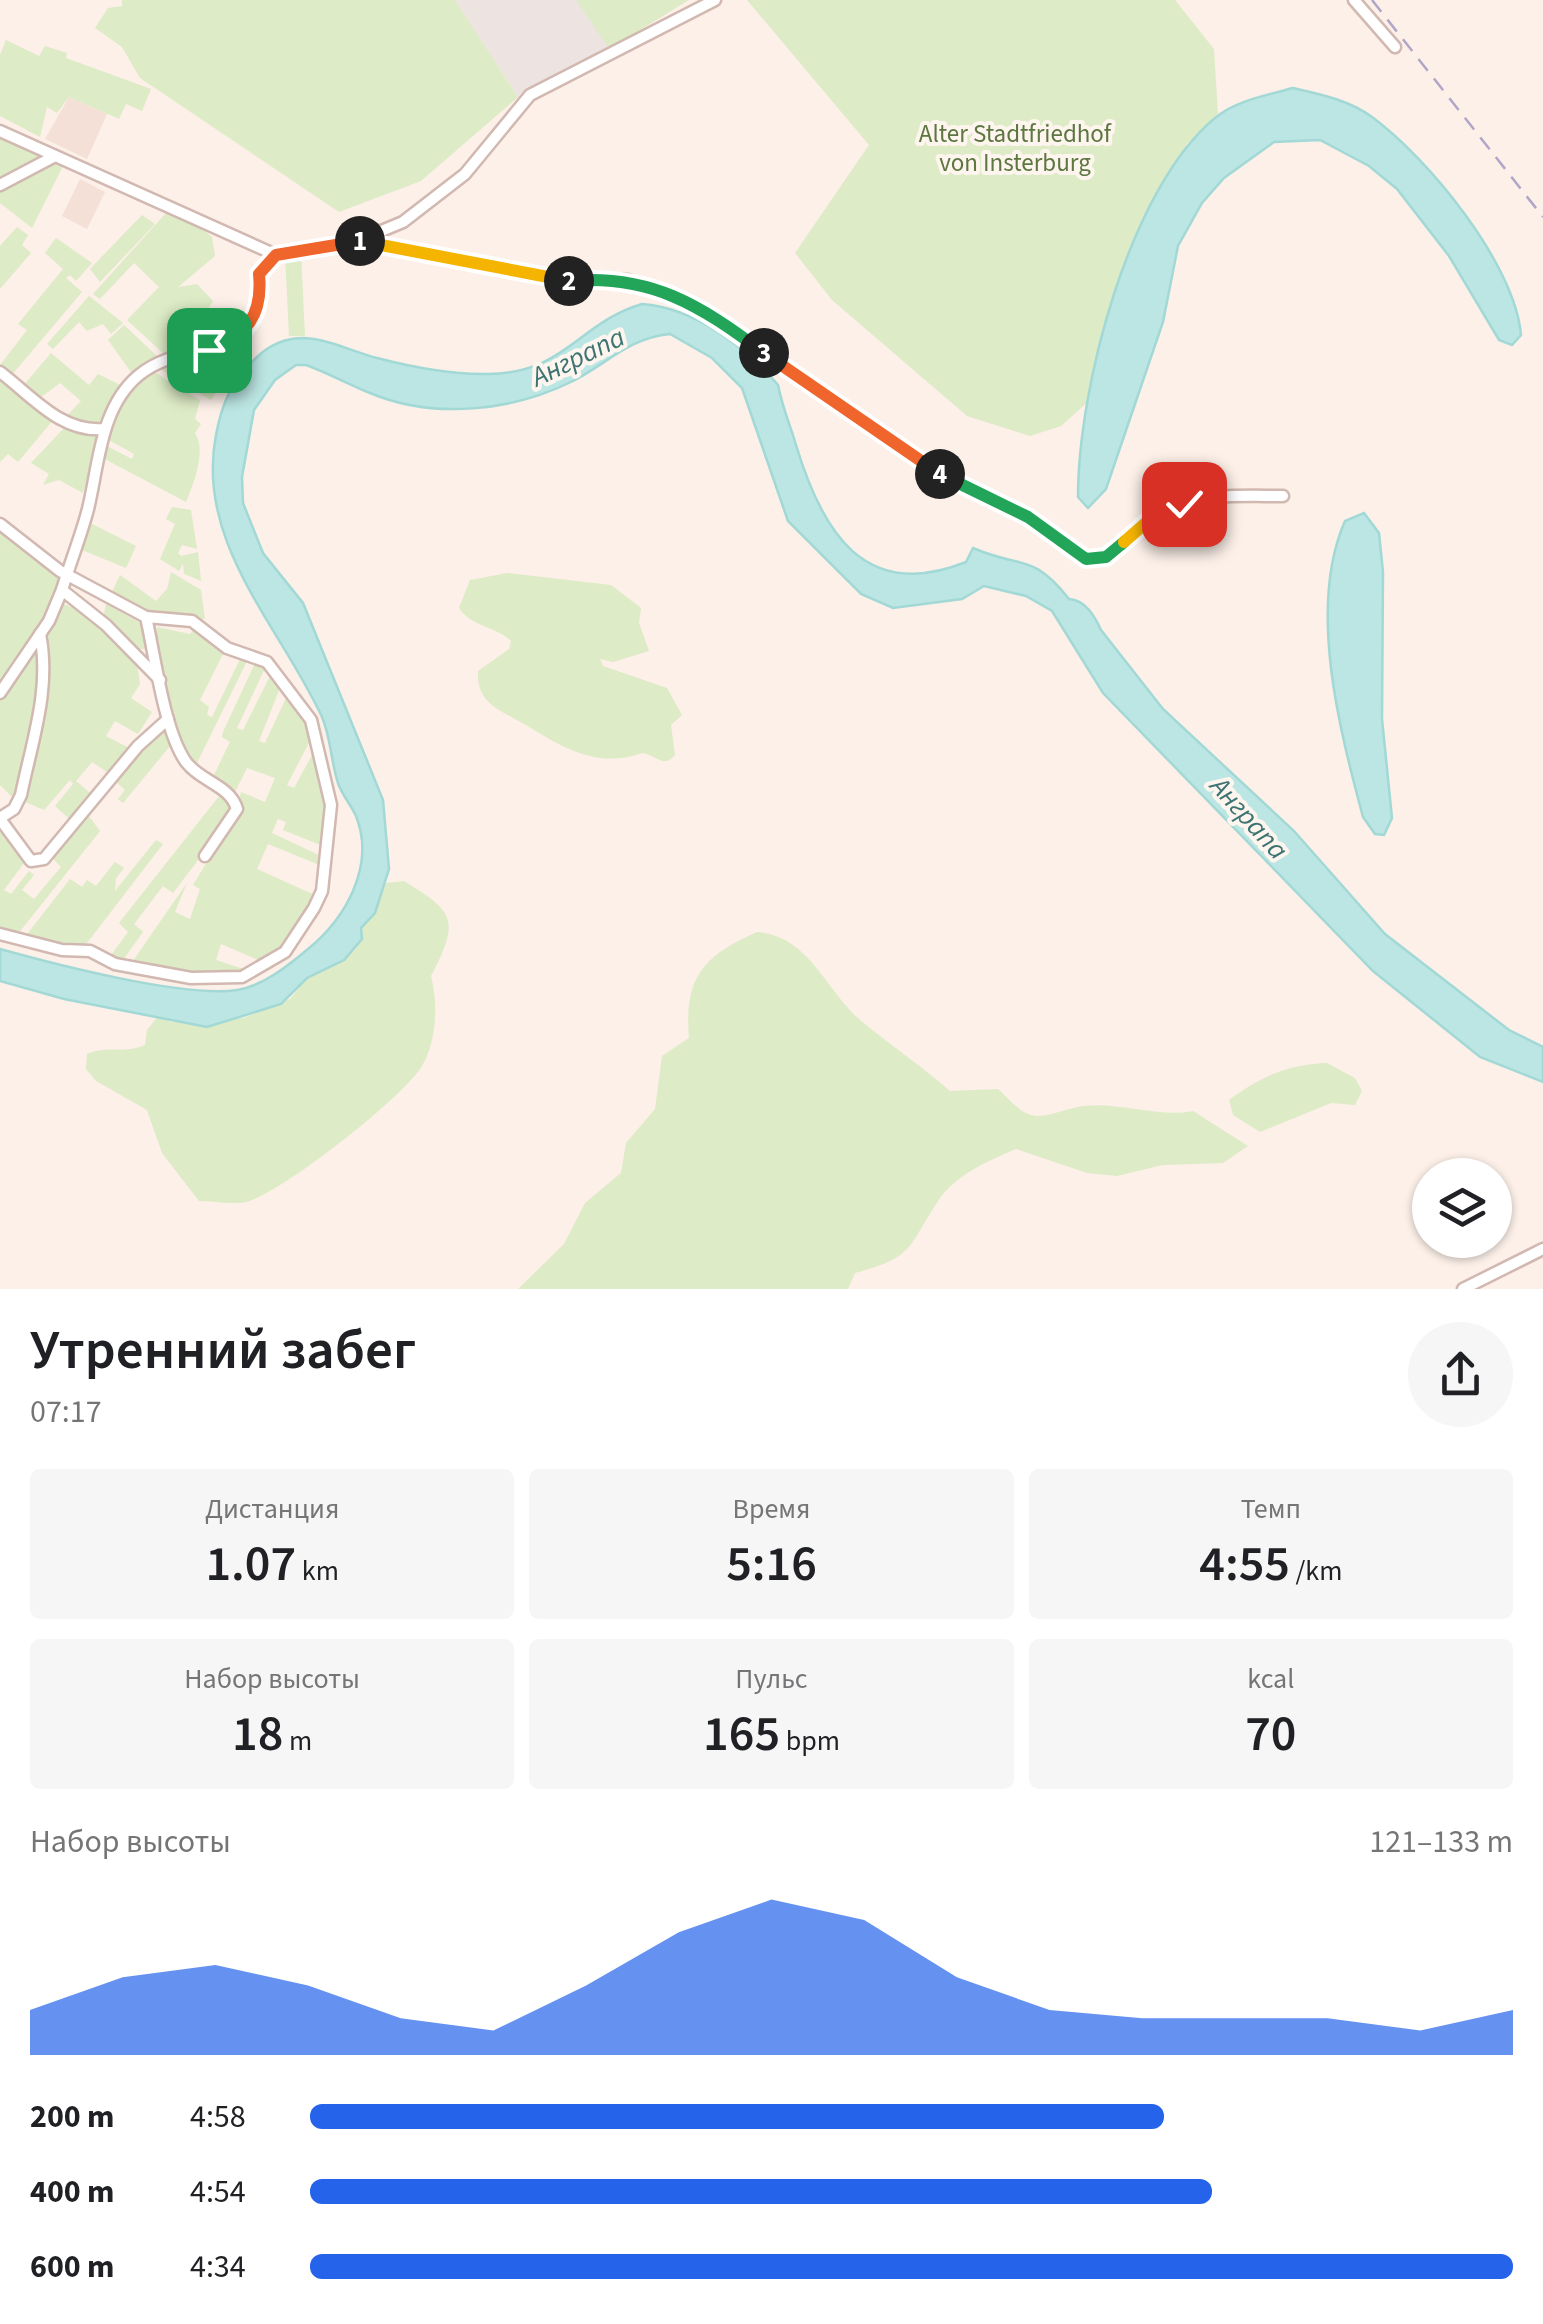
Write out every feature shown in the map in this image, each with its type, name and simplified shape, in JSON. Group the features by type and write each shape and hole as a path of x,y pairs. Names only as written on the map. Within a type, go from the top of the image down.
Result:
{"street":[{"path":"0,131 276,255 362,240 420,212 450,188 530,95 714,0"},
{"path":"1354,0 1395,47"},
{"path":"0,184 55,156"},
{"path":"362,240 546,278 628,280 687,303 735,332 926,466 1028,517 1086,559 1106,557 1166,508 1209,498 1283,496"},
{"path":"0,693 40,634 62,590 87,513 104,430 136,377 171,359 222,345 248,328 261,305 259,274 276,255"},
{"path":"0,372 62,422 104,430"},
{"path":"0,524 67,573 146,617 192,621 226,648 267,662 311,720 321,746 331,805 322,891 285,952 242,976 191,978 115,964 90,951 62,950 0,934"},
{"path":"62,590 106,625 160,680"},
{"path":"146,617 168,718 186,761 233,796 237,809 205,856"},
{"path":"40,634 46,668 44,700 21,796 14,809 0,819 31,861 44,859 112,775 168,718"},
{"path":"1463,1289 1543,1249"}],"shaded area":[{"path":"455,0 592,0 609,49 518,97"},
{"path":"69,97 107,114 87,159 45,139"},
{"path":"80,179 105,192 87,229 62,216"}],"green space":[{"path":"122,0 455,0 518,97 421,181 339,212 140,78 122,47 95,28 108,8 122,6"},
{"path":"576,0 689,0 609,49"},
{"name":"Alter Stadtfriedhof von Insterburg","path":"747,0 1175,0 1214,49 1218,114 1187,144 1129,251 1090,400 1061,426 1030,436 967,416 832,300 795,253 869,145"},
{"path":"6,40 39,56 45,46 67,53 66,58 151,89 142,111 126,104 119,119 69,97 57,113 47,107 40,137 0,116 0,55"},
{"path":"0,136 39,153 42,159 0,181"},
{"path":"55,163 63,166 32,228 0,203 0,190"},
{"path":"167,212 187,218 212,237 215,256 178,287 197,284 213,301 202,319 204,323 183,350 165,355 127,320 159,287 134,263 100,299 93,294"},
{"path":"142,215 155,224 100,282 90,269"},
{"path":"17,227 28,235 22,245 31,253 0,289 0,246"},
{"path":"56,238 92,263 76,281 70,275 66,278 82,292 10,377 0,365 27,330 18,324 63,269 45,253"},
{"path":"301,253 305,336 289,336 285,254"},
{"path":"89,296 123,323 111,334 103,324 87,331 79,322 53,349 47,344"},
{"path":"124,325 160,359 133,375 108,340"},
{"path":"51,353 89,385 98,374 120,385 98,426 63,420 81,401 60,383 40,398 23,386"},
{"path":"194,356 222,382 211,400 155,366 166,362 173,366"},
{"path":"151,370 200,400 195,419 201,424 195,433 199,458 186,502 101,457 103,444 132,459 134,454 105,438 130,386"},
{"path":"0,375 53,420 18,462 8,454 0,462"},
{"path":"66,426 99,435 83,493 59,480 43,485 49,474 31,463"},
{"path":"172,507 191,510 197,549 182,545 178,553 181,556 198,552 201,581 184,574 183,564 179,571 160,559 175,524 166,519"},
{"path":"88,522 136,546 126,568 77,548"},
{"path":"0,529 72,580 64,604 118,626 103,618 106,604 142,624 149,649 135,649 140,684 131,698 152,712 138,734 115,721 106,736 133,750 113,776 92,762 76,781 95,797 74,823 55,806 73,784 70,780 44,810 11,796 0,785"},
{"path":"171,572 201,590 205,619 154,619 116,600 118,596 112,592 120,575 156,601 167,589"},
{"path":"507,573 611,585 641,608 639,623 649,651 613,662 600,659 603,666 667,688 682,715 671,725 675,755 671,759 663,761 642,753 611,759 581,754 500,711 486,699 478,671 509,649 511,641 459,608 470,580"},
{"path":"157,627 190,634 194,629 224,652 200,700 209,707 207,715 212,717 241,657 248,659 194,769 178,736 180,732 169,719 175,712 168,713 155,648"},
{"path":"256,661 266,666 237,728 243,730 271,674 280,688 259,741 265,743 287,696 313,735 287,785 294,788 317,746 327,800 323,846 283,830 286,822 278,819 272,833 323,857 322,866 268,844 257,869 317,896 301,928 270,965 221,944 216,960 250,971 236,979 128,968 187,883 175,912 190,919 200,889 193,885 235,816 241,792 265,802 275,778 247,768 233,796 218,786 224,773 217,785 211,781 230,742 222,737 223,732"},
{"path":"165,723 175,740 123,803 118,799 125,790 116,782"},
{"path":"220,795 230,803 227,822 173,893 163,886 134,924 143,932 118,967 106,962 128,932 119,923"},
{"path":"88,815 100,831 13,940 0,936 0,832 24,863 4,890 11,894 29,871 34,875 22,890 34,899 61,867 53,859"},
{"path":"156,840 163,844 80,952 21,942 70,879 82,887 87,880 96,886 115,862 124,868 116,878 115,891"},
{"path":"404,881 434,901 448,919 446,942 431,976 435,1022 422,1066 367,1121 285,1182 246,1202 199,1201 162,1153 147,1110 96,1081 86,1069 87,1054 145,1045 147,1030 159,1015 171,1022 243,1018 290,999 307,978 336,965 357,948 361,928 375,913 386,883"},
{"path":"757,932 776,936 805,955 852,1012 950,1091 998,1089 1021,1110 1037,1116 1097,1105 1167,1113 1193,1111 1248,1146 1223,1163 1163,1165 1117,1176 1087,1173 1016,1149 973,1169 954,1183 907,1249 889,1262 855,1273 848,1289 518,1289 564,1244 585,1203 621,1173 626,1143 655,1109 662,1056 689,1038 690,999 701,971 723,950"},
{"path":"1327,1063 1355,1078 1362,1091 1355,1105 1331,1103 1260,1132 1233,1115 1229,1100 1252,1084 1287,1069"}],"water":[{"path":"1293,88 1334,98 1363,111 1418,158 1486,246 1515,307 1521,335 1512,345 1499,340 1449,256 1397,189 1369,166 1320,140 1274,142 1224,178 1202,203 1178,246 1163,322 1106,489 1088,508 1078,497 1087,402 1114,293 1157,192 1184,150 1215,118 1242,103"},
{"name":"Анграпа","path":"642,304 681,313 717,331 750,356 778,385 819,505 834,531 874,566 900,573 930,572 966,562 973,548 1035,568 1069,599 1085,606 1163,709 1294,831 1385,934 1509,1030 1543,1047 1543,1082 1480,1057 1373,971 1103,693 1052,611 1026,596 984,586 962,599 893,608 861,594 788,521 742,388 712,358 670,334 642,340 550,391 499,405 420,407 370,393 306,365 296,365 275,380 254,410 242,477 243,503 263,553 303,603 383,800 389,869 375,913 361,928 362,939 344,960 307,978 281,1004 207,1027 64,999 0,981 0,949 153,984 214,991 247,988 284,968 322,937 353,890 362,854 361,835 356,816 338,783 325,725 305,683 245,582 218,512 213,474 216,435 229,394 247,367 272,346 304,338 432,370 474,374 514,371 554,356 620,312"},
{"path":"1364,513 1379,533 1383,572 1382,719 1392,818 1384,835 1375,834 1363,817 1337,708 1328,630 1334,555 1345,521"}],"railway":[{"path":"1372,0 1543,217"}],"route":[{"path":"209,350 248,328 261,305 259,274 263,265 276,255 292,251 362,240 564,281 628,280 711,316 926,466 1028,517 1086,559 1106,557 1156,514 1184,504"}]}
